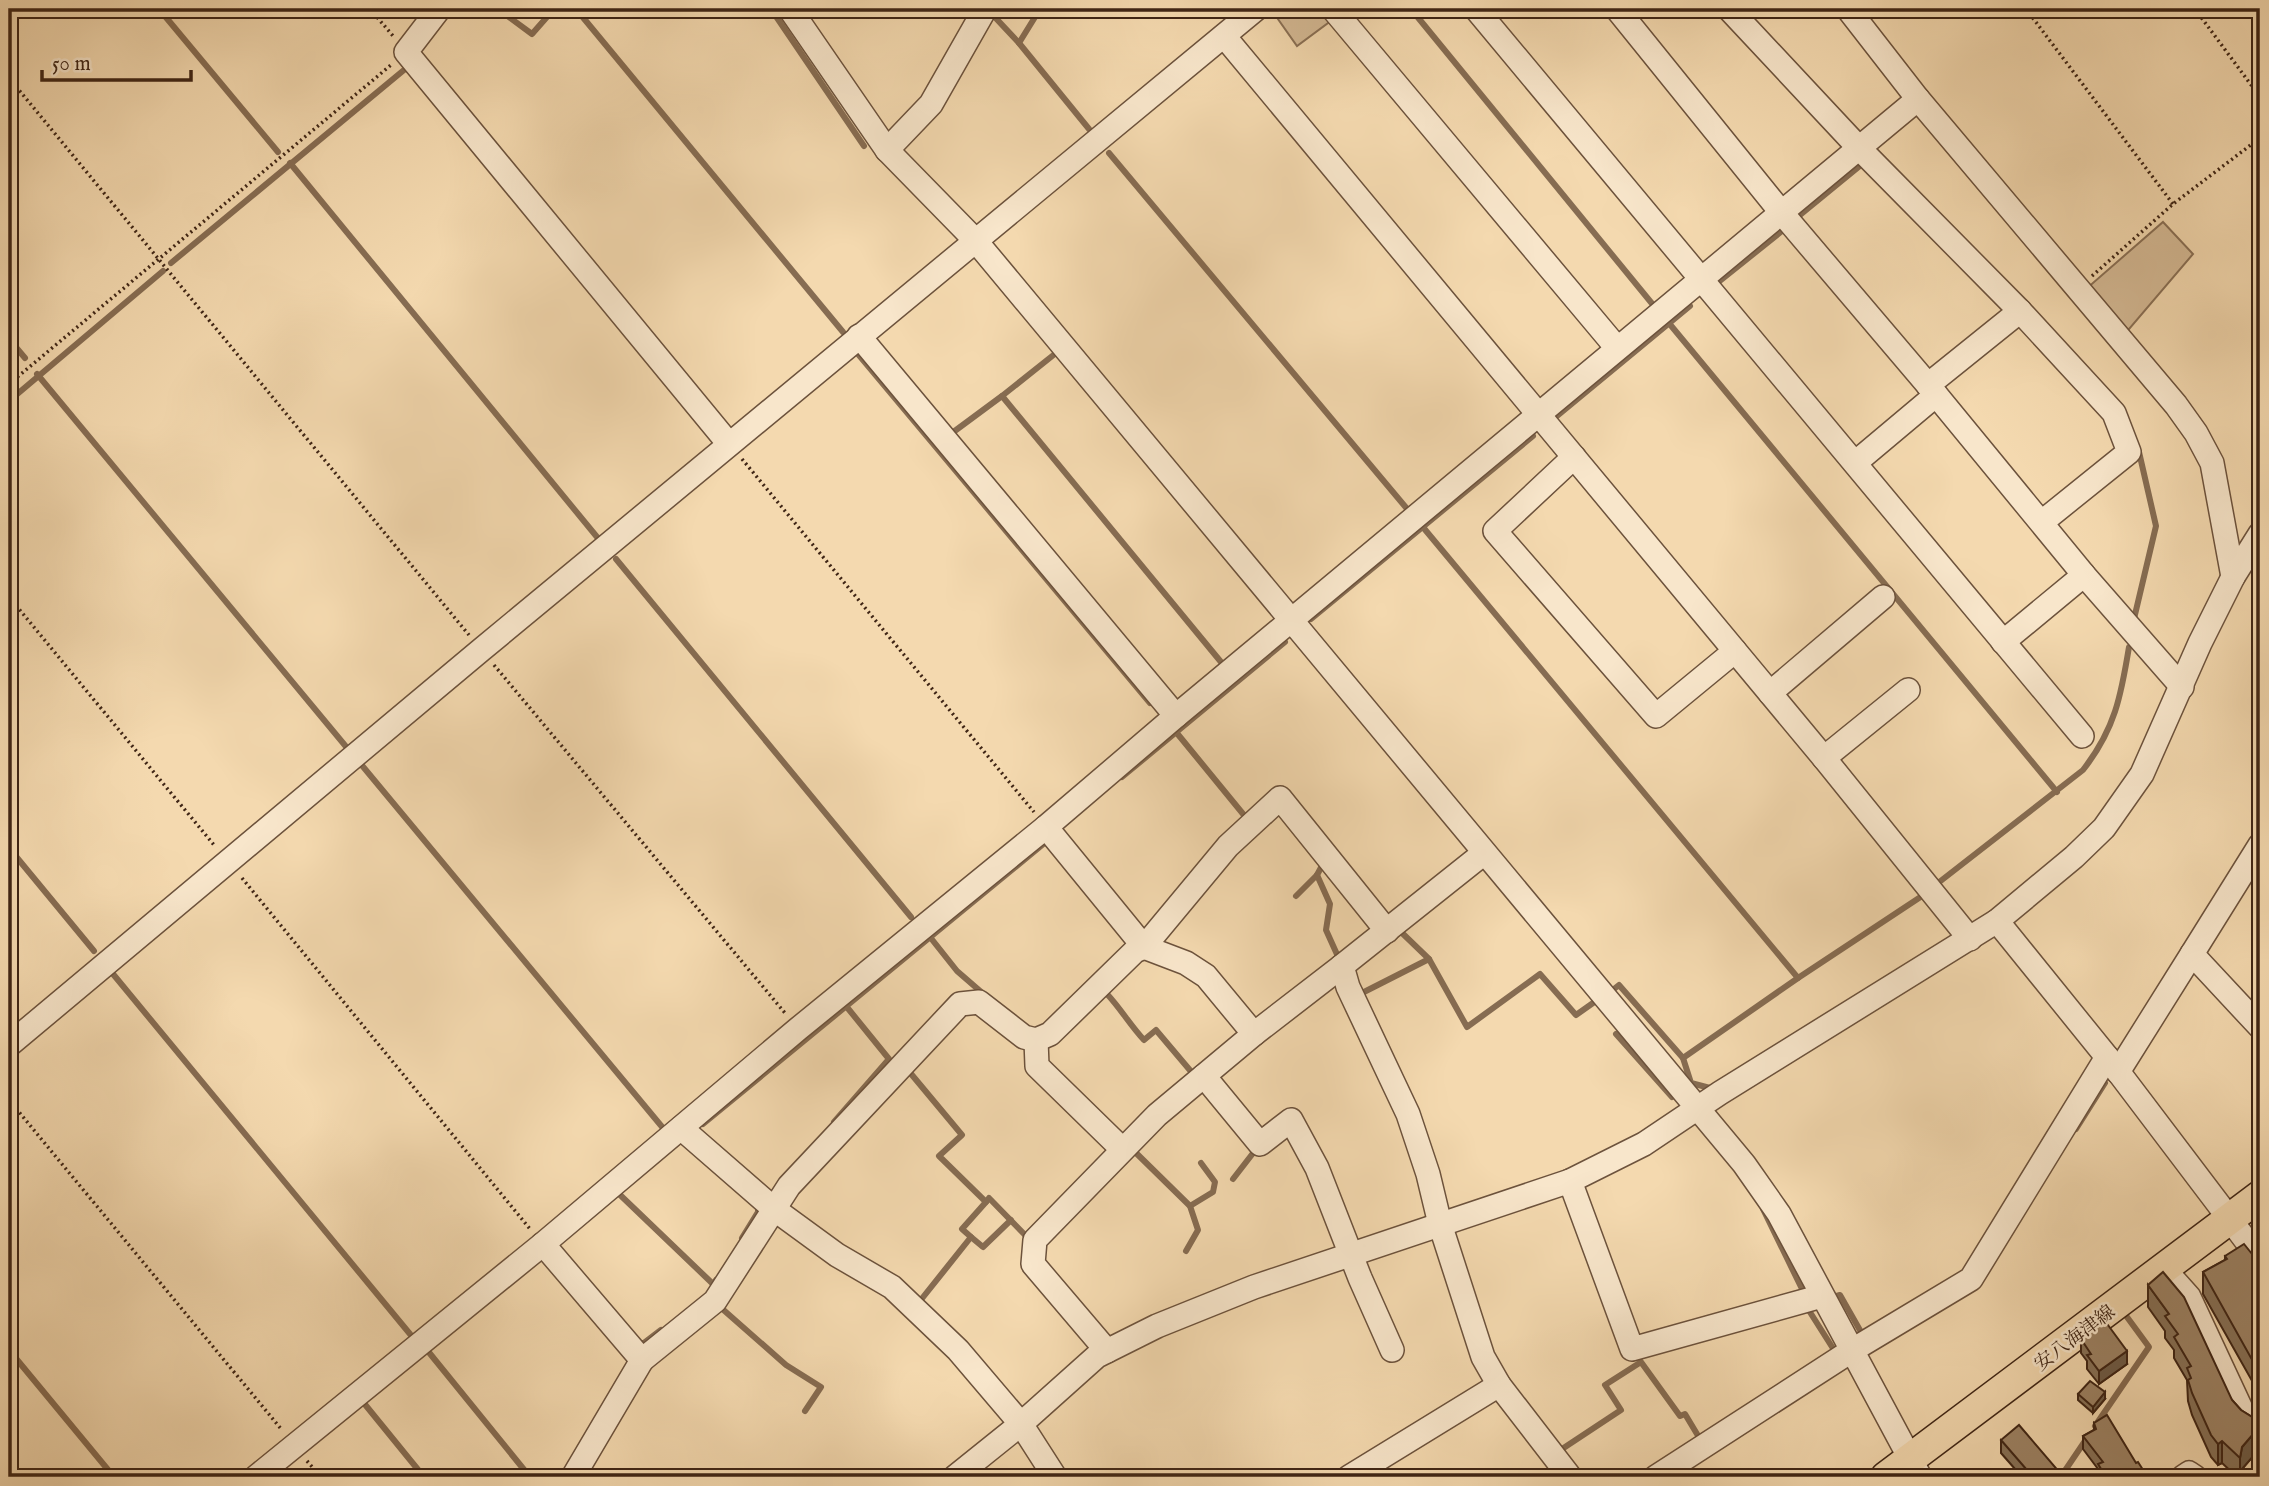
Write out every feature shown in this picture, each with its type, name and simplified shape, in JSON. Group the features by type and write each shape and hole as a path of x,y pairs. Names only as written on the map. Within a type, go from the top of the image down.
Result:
{"main road":[{"name":"安八海津線","path":"1885,1477 1915,1468 2260,1196"}],"street":[{"path":"439,9 407,52 729,444"},
{"path":"790,9 887,150 975,240 1744,1164 1779,1214 1915,1468"},
{"path":"887,150 931,104 985,9"},
{"path":"9,1045 481,650 1256,9"},
{"path":"1333,9 1617,348"},
{"path":"1476,9 2082,736"},
{"path":"1617,9 1781,212 2084,575 2182,687"},
{"path":"1729,9 2114,413 2129,452 2042,522"},
{"path":"1848,9 1917,99 2176,405 2212,463 2233,577"},
{"path":"1224,36 1824,758 1970,939"},
{"path":"256,1477 543,1244 798,1028 1046,827 1917,99"},
{"path":"1854,463 2020,312"},
{"path":"859,336 1176,716"},
{"path":"1574,457 1495,531 1656,716 1735,652"},
{"path":"955,1477 1021,1424 1097,1356 1157,1326 1254,1287 1570,1181 1644,1144 1997,921 2074,858 2104,828 2142,774 2200,643 2233,577 2260,534"},
{"path":"2003,642 2084,575"},
{"path":"1770,693 1883,597"},
{"path":"1824,758 1908,690"},
{"path":"573,1477 642,1360 715,1301 789,1186 960,1004 979,1002 1024,1037 1036,1040 1050,1034 1135,951 1144,947 1228,846 1280,798 1387,930"},
{"path":"1046,827 1144,947 1186,963 1206,976 1254,1034"},
{"path":"1656,1477 1852,1351 1972,1279 2113,1065 2192,954 2260,845"},
{"path":"1107,1351 1033,1264 1035,1240 1157,1115 1254,1034 1484,853"},
{"path":"1997,921 2113,1065 2260,1259"},
{"path":"2192,954 2260,1027"},
{"path":"1342,966 1349,987 1408,1114 1483,1357 1499,1385 1570,1477"},
{"path":"1036,1040 1037,1066 1122,1149"},
{"path":"1204,1076 1260,1144 1291,1120 1317,1168 1392,1350"},
{"path":"681,1128 774,1209 837,1255 892,1287 958,1350 1021,1424 1055,1477"},
{"path":"1570,1181 1632,1349 1822,1296"},
{"path":"543,1244 642,1360"},
{"path":"2165,1269 2189,1297 2244,1415 2260,1428"},
{"path":"1349,1477 1499,1385"},
{"path":"2183,1477 2189,1473 2195,1477"}],"path":[{"path":"9,384 407,52 370,9"},
{"path":"2026,9 2173,204"},
{"path":"2195,9 2260,97"},
{"path":"9,78 481,650 798,1028"},
{"path":"2077,289 2173,204 2260,138"},
{"path":"2252,144 2260,154"},
{"path":"729,444 1046,827"},
{"path":"9,597 543,1244"},
{"path":"9,1100 294,1446"}],"shaded area":[{"path":"1277,9 1323,9 1332,20 1297,46 1273,12"},
{"path":"2163,222 2193,254 2124,335 2086,289"}],"building":[{"path":"2244,1244 2260,1264 2260,1374 2203,1272 2227,1259 2225,1256"},
{"path":"2163,1272 2184,1297 2232,1400 2241,1410 2260,1420 2260,1432 2254,1433 2242,1447 2240,1458 2222,1441 2218,1444 2211,1435 2192,1393 2187,1368 2191,1366 2174,1337 2178,1334 2165,1316 2169,1314 2148,1285"},
{"path":"2105,1321 2127,1351 2099,1371 2087,1355 2091,1354 2081,1339"},
{"path":"2090,1381 2105,1392 2093,1407 2078,1394"},
{"path":"2107,1415 2147,1476 2106,1477 2098,1464 2103,1462 2083,1436 2096,1429 2094,1423"},
{"path":"2019,1425 2061,1474 2057,1477 2033,1477 2001,1440"},
{"path":"2260,1467 2260,1477 2248,1475 2252,1469"}],"waterway":[{"path":"159,9 278,152"},
{"path":"498,9 532,34 554,9"},
{"path":"576,9 843,332"},
{"path":"771,9 864,146"},
{"path":"1019,43 1040,9"},
{"path":"1411,9 1654,306"},
{"path":"989,14 990,12 1019,43 1089,129"},
{"path":"171,263 410,65"},
{"path":"1109,153 1408,510"},
{"path":"290,163 597,537"},
{"path":"1800,215 1861,165"},
{"path":"1716,284 1782,231"},
{"path":"9,401 163,271"},
{"path":"1557,416 1690,306"},
{"path":"1668,322 2057,792"},
{"path":"9,339 25,358"},
{"path":"1002,396 1056,353"},
{"path":"858,354 1150,703"},
{"path":"37,374 348,749"},
{"path":"952,433 1002,396 1221,662"},
{"path":"1311,619 1533,436"},
{"path":"2133,623 2156,526 2139,452"},
{"path":"1422,526 1798,978 1683,1058"},
{"path":"616,559 911,917"},
{"path":"1122,777 1285,642"},
{"path":"1938,883 2083,770 2110,726 2123,681 2129,647"},
{"path":"1176,732 1248,820"},
{"path":"360,763 663,1128"},
{"path":"703,1124 1047,841"},
{"path":"9,848 94,951"},
{"path":"1296,896 1317,875 1324,862"},
{"path":"1317,875 1330,904 1326,930 1340,961"},
{"path":"1798,978 1922,896"},
{"path":"1400,931 1429,959"},
{"path":"930,937 957,971 987,997"},
{"path":"1359,988 1362,993 1429,959 1467,1027 1540,974 1576,1015 1593,1003"},
{"path":"113,974 410,1334"},
{"path":"1614,989 1619,985 1683,1058 1691,1083 1710,1088"},
{"path":"1107,994 1144,1040 1156,1030 1194,1075"},
{"path":"834,1122 889,1059 846,1006"},
{"path":"1616,1034 1672,1097"},
{"path":"907,1069 962,1135 939,1156 986,1202 989,1198 1029,1239"},
{"path":"2076,1129 2105,1083"},
{"path":"1233,1179 1257,1148"},
{"path":"1132,1149 1190,1206 1198,1230 1186,1251"},
{"path":"1190,1206 1213,1192 1215,1182 1201,1163"},
{"path":"617,1192 713,1284 716,1280"},
{"path":"920,1301 971,1237 962,1229 986,1202"},
{"path":"742,1238 758,1212 758,1206"},
{"path":"1763,1209 1804,1293"},
{"path":"971,1237 983,1247 1011,1220"},
{"path":"1831,1292 1833,1297 1840,1295 1861,1332 1867,1335"},
{"path":"719,1306 786,1365 821,1387 805,1411"},
{"path":"1808,1309 1834,1350"},
{"path":"2095,1426 2149,1347 2127,1317"},
{"path":"636,1340 644,1343 661,1330"},
{"path":"9,1350 114,1477"},
{"path":"427,1350 530,1477"},
{"path":"1559,1451 1621,1410 1605,1385 1641,1362 1680,1416 1685,1414 1700,1439"},
{"path":"363,1402 424,1477"},
{"path":"2067,1477 2064,1472 2087,1438"}]}
